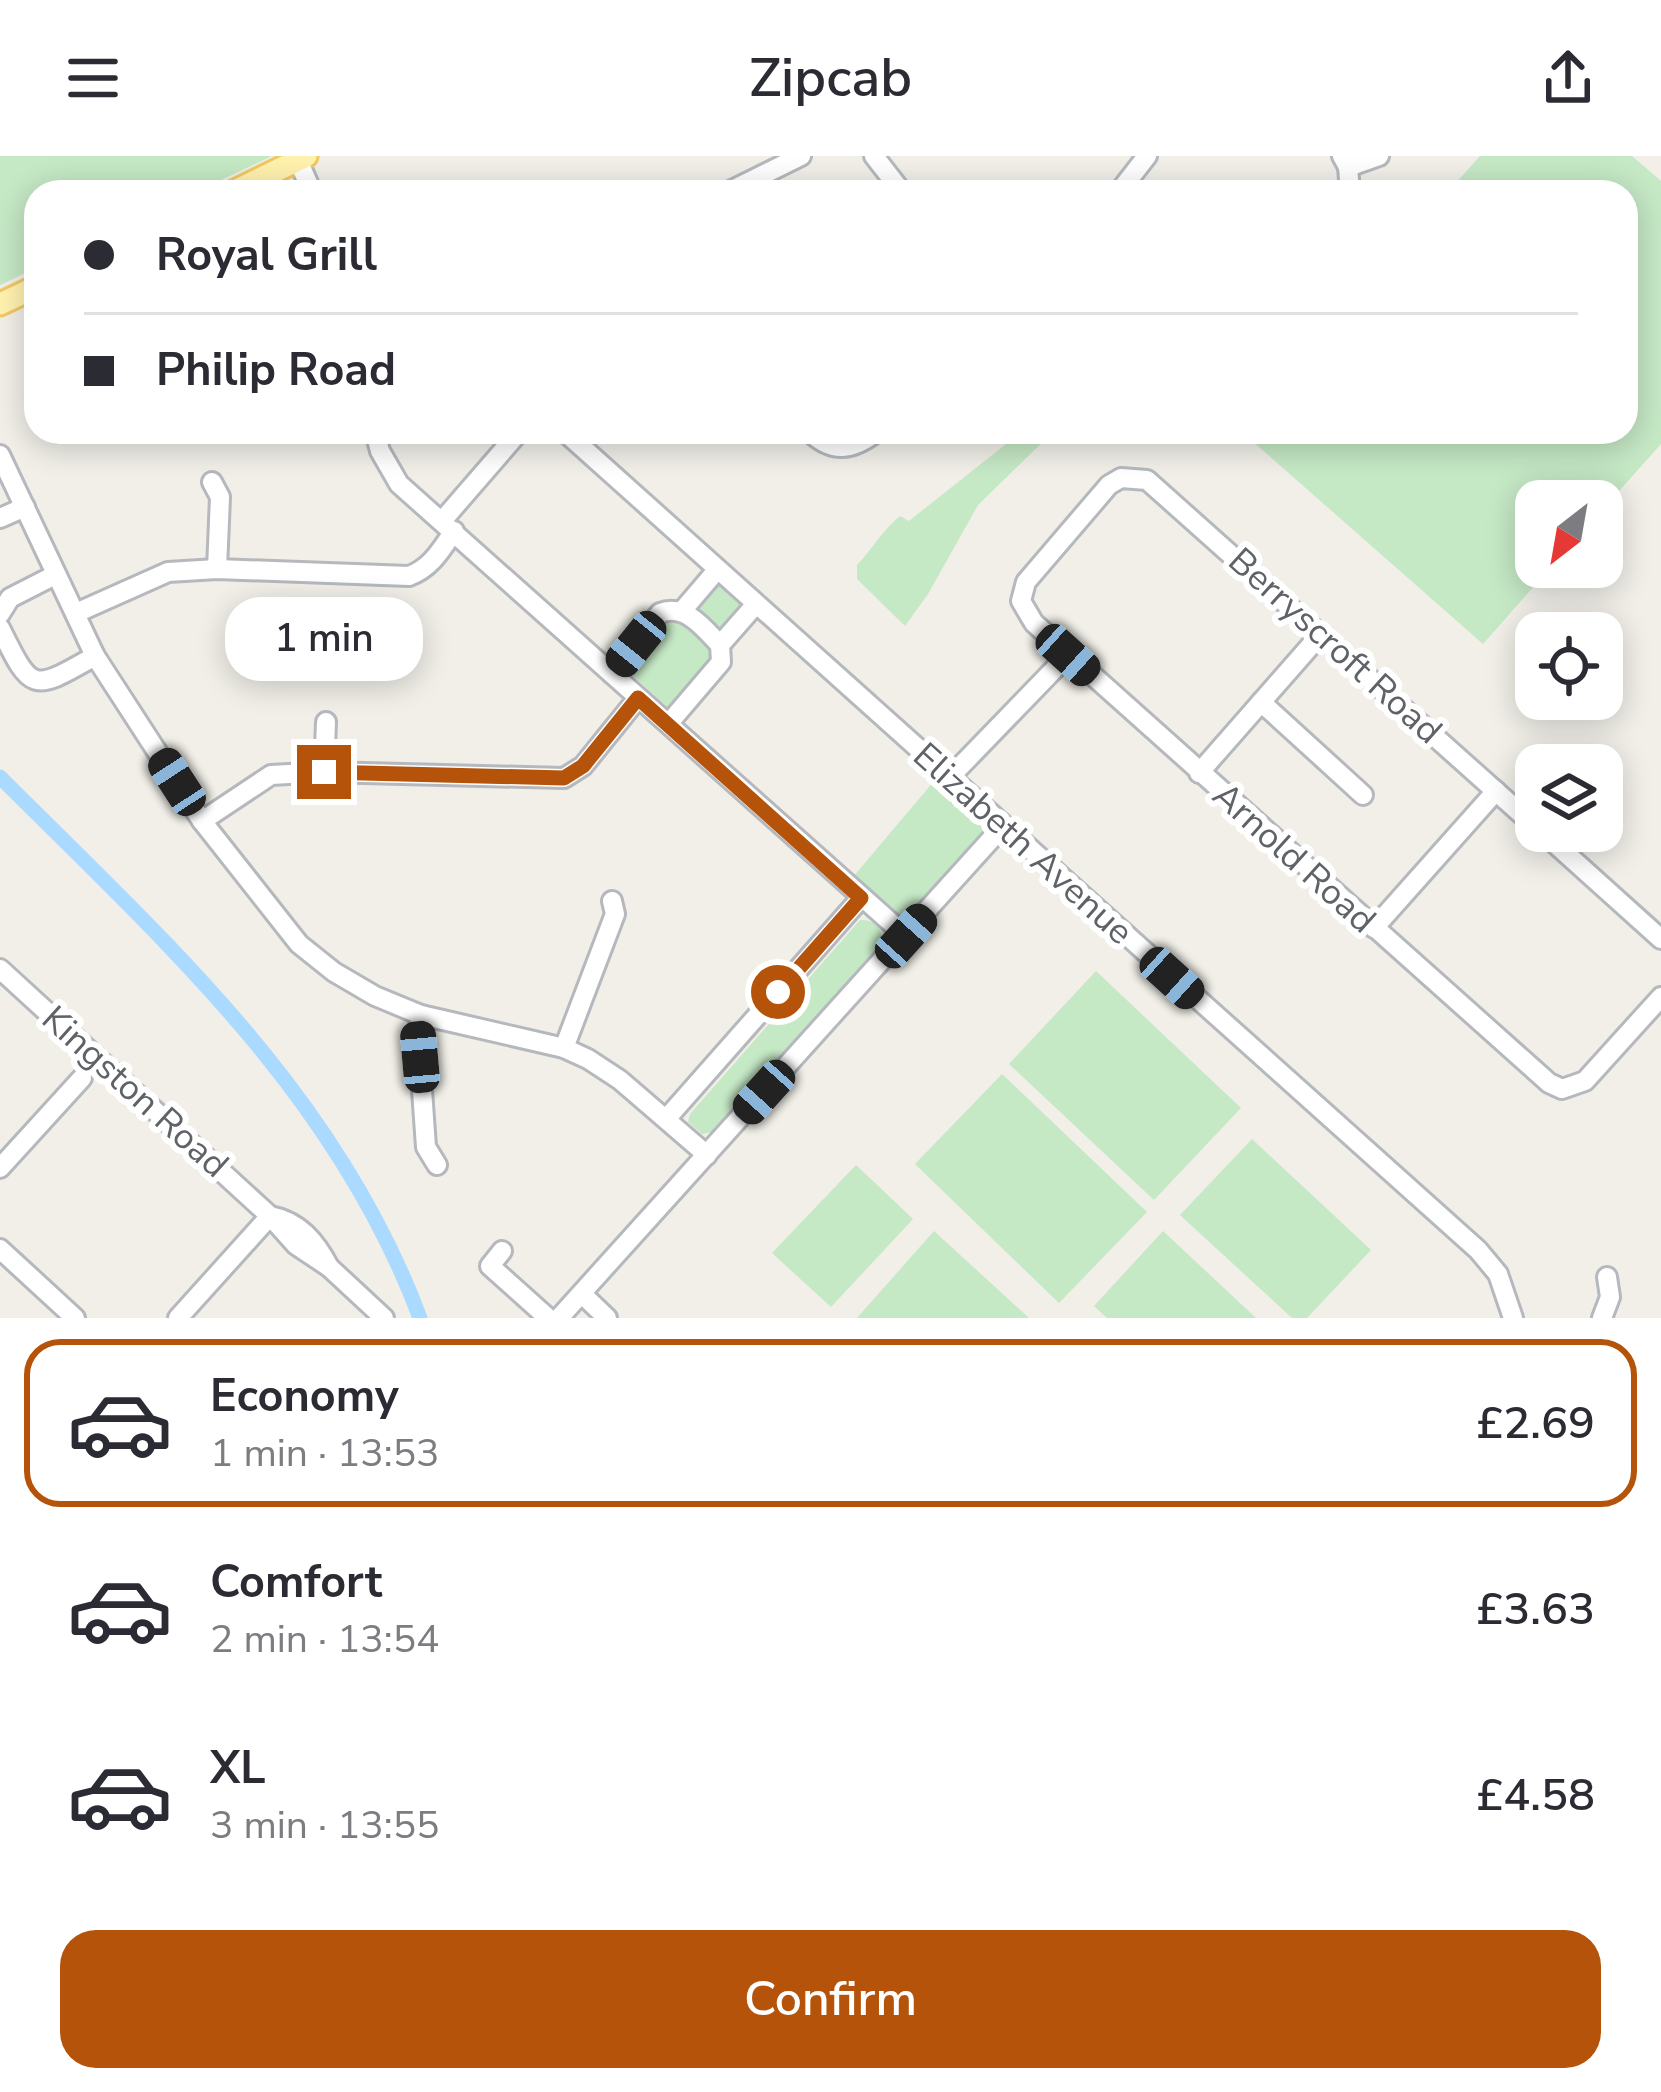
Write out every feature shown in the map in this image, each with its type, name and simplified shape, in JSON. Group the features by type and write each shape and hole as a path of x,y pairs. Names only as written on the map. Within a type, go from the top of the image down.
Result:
{"main road":[{"path":"257,180 302,158"}],"street":[{"path":"762,164 801,156"},
{"path":"874,156 893,180"},
{"path":"1128,180 1147,156"},
{"path":"1345,162 1379,156"},
{"path":"378,444 399,484 906,936"},
{"path":"76,614 168,572 218,568 409,576 422,572 448,526 510,444"},
{"name":"Elizabeth Avenue","path":"578,444 1478,1250 1498,1274 1513,1318"},
{"path":"823,444 845,449 854,444"},
{"path":"0,455 95,656 202,821 299,944 375,996 421,1015 564,1048 620,1080 707,1155"},
{"name":"Arnold Road","path":"1130,478 1109,485 1097,496 1035,568 1021,592 1024,611 1068,655 1549,1083 1562,1089 1574,1087 1610,1058 1661,997"},
{"name":"Berryscroft Road","path":"1130,478 1148,479 1159,486 1515,808"},
{"path":"212,482 220,497 218,568"},
{"path":"0,518 25,507"},
{"path":"682,611 717,570"},
{"path":"0,614 10,598 55,575"},
{"path":"721,645 756,604"},
{"path":"612,674 661,614 682,611 721,645 723,654 716,670 669,723"},
{"path":"0,628 22,672 32,680 53,680 95,656"},
{"path":"1198,773 1320,635"},
{"path":"949,778 1068,655"},
{"path":"202,821 271,775 564,778 583,766 638,698"},
{"path":"1261,702 1364,795"},
{"path":"324,772 326,722"},
{"path":"1374,928 1496,791"},
{"path":"559,1318 1002,827"},
{"name":"Berryscroft Road","path":"1564,852 1661,939"},
{"path":"668,1118 861,898"},
{"path":"564,1048 614,914 612,901"},
{"name":"Kingston Road","path":"0,969 296,1245 329,1267 384,1318"},
{"path":"421,1015 418,1033 426,1147 437,1165"},
{"path":"0,1168 82,1078"},
{"path":"178,1318 270,1216"},
{"path":"0,1249 75,1318"},
{"path":"502,1251 490,1266 548,1318"},
{"path":"1602,1318 1610,1297 1607,1276"},
{"path":"581,1294 607,1318"}],"green space":[{"path":"0,156 272,156 221,180 24,180 24,274 0,285"},
{"path":"1480,156 1632,156 1661,181 1661,444 1623,487 1623,480 1515,480 1515,588 1532,588 1483,644 1256,444 1638,444 1638,180 1459,180"},
{"path":"1006,444 1041,444 978,505 905,626 857,579 857,565 900,516 909,521"},
{"path":"719,583 743,604 719,633 696,613 696,607"},
{"path":"679,618 716,655 672,711 630,673 629,664 667,619"},
{"path":"935,780 979,819 983,834 912,914 901,915 853,877"},
{"path":"860,920 880,930 878,954 718,1131 702,1134 688,1122 690,1114"},
{"path":"1096,971 1241,1108 1154,1200 1009,1064"},
{"path":"1002,1074 1147,1212 1059,1303 915,1164"},
{"path":"1252,1139 1371,1250 1307,1318 1292,1318 1180,1215"},
{"path":"856,1165 913,1219 831,1307 772,1253"},
{"path":"934,1231 1029,1318 857,1318"},
{"path":"1163,1231 1256,1318 1107,1318 1094,1306"}],"waterway":[{"path":"0,777 184,962 294,1092 385,1237 420,1318"}],"route":[{"path":"324,772 564,778 583,766 638,698 861,898 778,992"}]}
